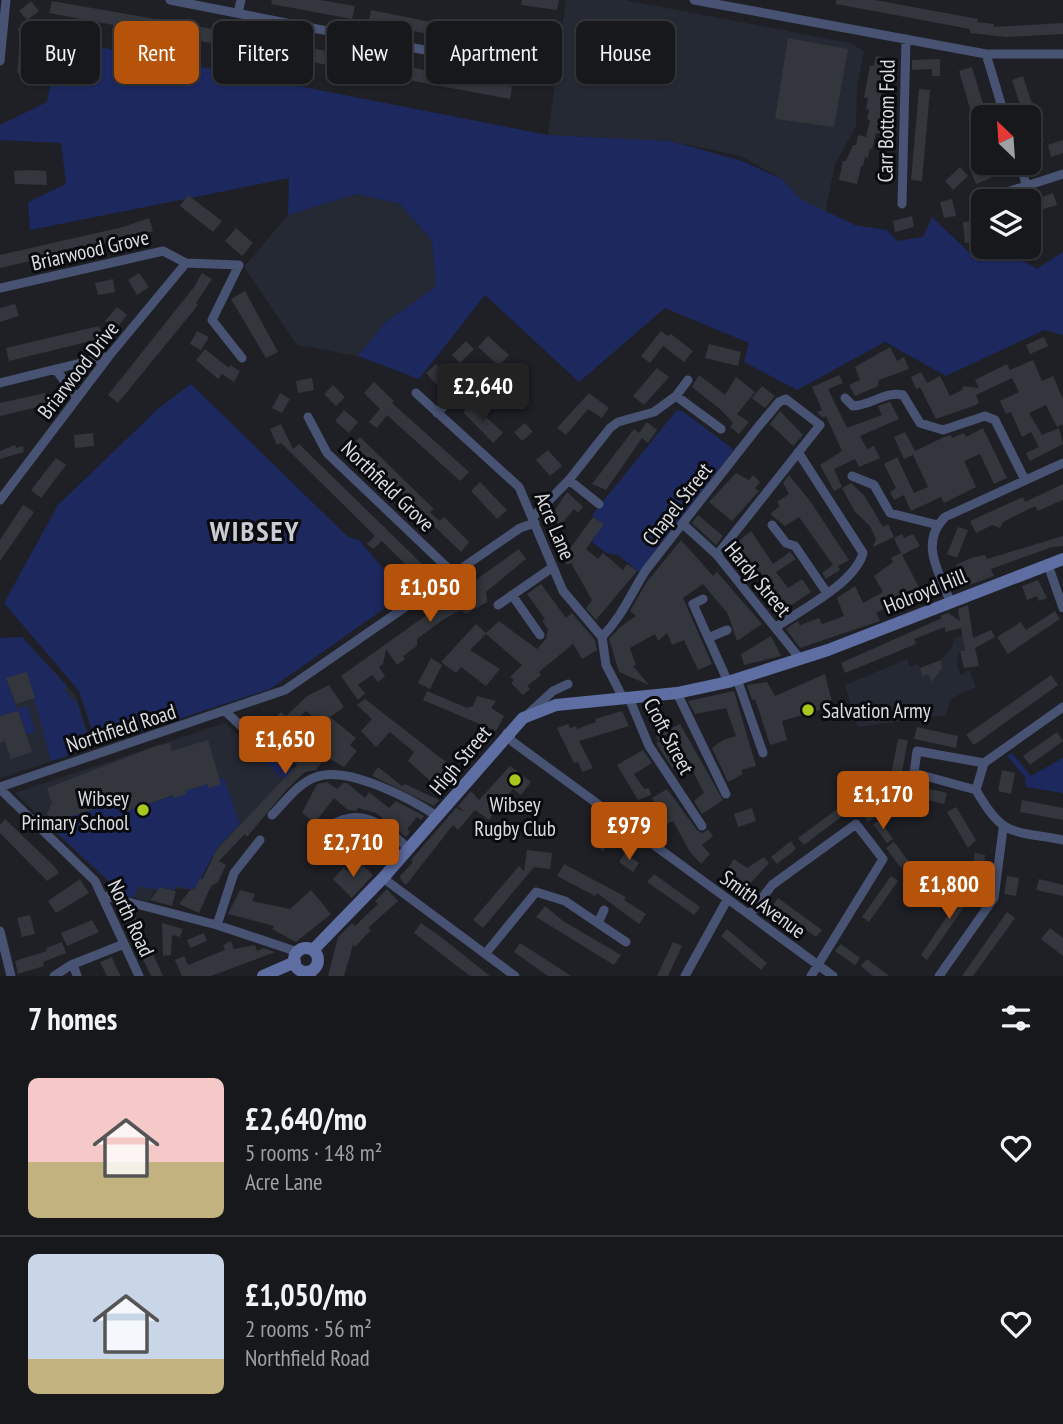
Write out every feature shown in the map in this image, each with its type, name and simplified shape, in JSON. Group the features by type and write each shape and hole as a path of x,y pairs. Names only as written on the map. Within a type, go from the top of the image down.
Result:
{"main road":[{"name":"Holroyd Hill","path":"801,660 1063,559"},
{"name":"High Street","path":"313,950 383,878 507,733 523,718 556,705 677,693 733,681 801,660"},
{"path":"263,976 296,957 305,948 313,950 318,960 312,973 302,971 296,957"}],"street":[{"path":"0,61 6,0"},
{"path":"170,0 426,50"},
{"path":"239,13 241,0"},
{"path":"698,0 986,54 1063,54"},
{"name":"Carr Bottom Fold","path":"902,204 906,39"},
{"path":"986,54 1001,105"},
{"path":"1012,189 1063,174"},
{"path":"1023,175 1026,184"},
{"name":"Briarwood Grove","path":"0,288 163,251 186,263 239,265 212,320 242,358"},
{"name":"Briarwood Drive","path":"0,500 109,356 186,263"},
{"path":"0,383 109,356"},
{"path":"437,413 481,369"},
{"path":"57,371 77,398"},
{"path":"688,380 676,396 721,429"},
{"path":"845,398 853,406 862,406 892,392 903,394 920,423 943,430 985,416 995,421 1025,480"},
{"name":"Acre Lane","path":"416,393 519,487 563,591 602,637 606,665 626,698"},
{"name":"Northfield Road","path":"0,788 285,690 534,520 610,428 618,422 654,412 676,396"},
{"name":"Chapel Street","path":"602,637 623,614 646,570 684,525 758,427 779,402 786,399 820,425 798,452"},
{"name":"Northfield Grove","path":"308,417 327,453 453,573"},
{"path":"718,555 798,452 863,553 859,566 827,593 776,627"},
{"path":"950,601 931,550 932,535 937,525 945,517 1063,463"},
{"path":"852,476 874,485 890,513 937,525"},
{"path":"569,480 599,504"},
{"name":"Hardy Street","path":"684,525 718,555 801,660"},
{"path":"772,525 786,543 795,546 827,593"},
{"path":"1048,565 1063,608"},
{"path":"498,605 553,567"},
{"path":"512,595 540,635"},
{"path":"703,599 693,604 708,638 733,681 763,753"},
{"path":"708,638 727,629"},
{"name":"High Street","path":"523,718 553,691 568,684"},
{"path":"677,693 685,716 726,794"},
{"name":"Croft Street","path":"626,698 649,746 702,826"},
{"path":"1063,707 984,763 976,790 988,813 1003,829 1063,840"},
{"path":"226,712 257,741"},
{"name":"Smith Avenue","path":"507,733 513,742 833,976"},
{"path":"976,790 914,773 917,751 984,763"},
{"path":"272,816 300,786 314,777 330,773 412,799 437,816"},
{"name":"North Road","path":"0,788 95,881 105,896 139,976"},
{"path":"328,827 344,817 360,815 392,834 408,848"},
{"path":"750,915 772,885 856,824 883,859 811,976"},
{"path":"939,976 994,898 1003,829"},
{"path":"217,925 234,873 260,840"},
{"path":"383,878 515,976"},
{"path":"486,953 536,892 565,901 626,942"},
{"path":"105,896 217,925 296,957"},
{"path":"685,976 727,900"},
{"path":"598,923 604,910"},
{"path":"0,931 11,976"},
{"path":"54,976 73,964 124,944"},
{"path":"73,964 77,976"}],"shaded area":[{"path":"566,0 625,0 850,43 864,51 857,88 856,126 835,164 825,213 800,199 782,179 741,156 670,141 548,135 555,84 562,84 562,30"},
{"path":"100,47 114,50 114,84 199,84 199,66 213,69 213,84 288,84 548,135 670,141 742,161 782,179 800,199 855,225 887,230 897,241 923,237 932,217 971,254 971,259 1018,259 1037,269 1063,252 1063,335 1044,330 946,376 885,342 797,390 744,362 749,343 665,308 579,382 485,295 419,379 358,356 385,323 436,286 432,241 400,204 357,194 288,215 289,178 30,230 28,202 66,184 61,143 0,140 0,125 47,102 50,84 100,84"},
{"path":"357,194 400,204 432,241 436,286 385,323 358,356 297,345 244,267 288,215"},
{"path":"191,384 348,537 359,540 405,594 270,689 97,746 79,691 4,603 58,505 159,408"},
{"path":"677,410 684,412 734,450 639,572 618,555 606,553 592,542 603,524 592,515"},
{"path":"963,636 965,651 959,652 957,665 961,675 969,670 976,687 950,699 946,715 858,727 845,685 907,659 910,667 918,664 920,668 941,660 952,647 954,638"},
{"path":"22,637 76,696 92,748 0,778 0,638"},
{"path":"22,637 68,687 64,688 72,700 76,699 92,748 51,761 27,672 7,679 17,709 28,706 35,732 26,734 18,711 0,716 0,638"},
{"name":"Wibsey Primary School","path":"225,723 284,780 218,847 194,890 160,887 152,894 149,902 119,892 15,793"},
{"path":"263,743 293,769 284,780 255,752"},
{"path":"1012,753 1031,776 1063,758 1063,793 1026,787 1025,777 1007,756"},
{"path":"224,778 240,824 218,847 194,890 176,886 175,890 160,887 159,890 139,886 134,898 124,895 47,824 50,821 58,824 68,817 124,800 128,811 207,784 209,788 221,784 219,779"}],"building":[{"path":"272,0 320,0 355,6 352,19 271,4"},
{"path":"522,0 559,0 557,10 521,5"},
{"path":"836,0 875,0 978,19 977,22 994,24 994,27 1063,23 1063,34 1006,37 970,33 970,29 836,4"},
{"path":"31,1 39,11 27,20 19,11"},
{"path":"52,1 167,21 114,21 114,25 49,13"},
{"path":"371,10 426,21 426,34 412,31 412,21 369,21"},
{"path":"199,27 213,29 213,44 199,41"},
{"path":"18,28 21,28 21,50"},
{"path":"788,38 848,49 834,127 775,119"},
{"path":"19,49 21,50 21,73 17,73"},
{"path":"313,49 327,51 327,65 313,62"},
{"path":"876,56 893,59 890,71 886,70 880,99 883,100 881,111 884,111 882,134 876,133 868,158 865,157 861,166 857,184 839,180 843,161 846,161 853,145 856,145 858,135 866,137 870,120 867,119 869,110 866,109 868,98 864,97 870,66 874,66"},
{"path":"940,59 940,76 932,76 932,69 912,70 912,60"},
{"path":"972,67 983,105 971,105 971,112 959,71"},
{"path":"412,68 426,70 426,83 412,81"},
{"path":"1023,76 1032,105 1020,105 1012,80"},
{"path":"430,84 496,84 512,87 510,99"},
{"path":"919,89 930,90 922,181 911,180"},
{"path":"1063,140 1063,153 1051,157 1048,145"},
{"path":"960,167 968,176 953,190 945,181"},
{"path":"14,171 46,171 47,185 15,184"},
{"path":"972,175 990,175 991,178 976,184"},
{"path":"1053,193 1057,205 1041,210 1041,198"},
{"path":"188,195 222,221 213,232 180,206"},
{"path":"952,199 956,216 944,218 940,202"},
{"path":"912,216 914,227 895,232 893,221"},
{"path":"149,218 153,231 136,237 0,268 0,255 123,227"},
{"path":"971,221 971,242 965,243 963,222"},
{"path":"236,228 253,243 242,256 225,241"},
{"path":"139,273 149,287 137,295 128,280"},
{"path":"202,273 212,279 196,303 198,305 118,403 108,395 194,287"},
{"path":"113,279 115,292 98,295 95,283"},
{"path":"245,291 278,352 266,358 231,299"},
{"path":"15,304 19,316 0,322 0,308"},
{"path":"117,307 127,315 115,330 105,321"},
{"path":"99,326 103,338 9,361 6,348"},
{"path":"197,331 209,337 201,350 190,344"},
{"path":"661,331 668,336 671,334 693,351 684,362 663,346 650,363 641,356"},
{"path":"488,336 509,355 499,366 478,347"},
{"path":"1044,337 1048,346 1030,354 1026,345"},
{"path":"466,341 474,349 460,363 452,355"},
{"path":"709,344 741,352 738,366 705,358"},
{"path":"890,347 897,361 904,357 909,369 879,380 878,386 855,396 849,385 860,380 855,367"},
{"path":"205,349 229,368 230,365 240,371 234,382 222,374 218,379 196,360"},
{"path":"1033,360 1042,381 1053,376 1063,399 1063,424 1057,427 1046,405 1029,413 1042,435 1059,428 1063,444 1030,461 1026,453 1039,447 1031,432 1022,437 1011,412 1006,414 1000,401 1019,392 1012,378 976,395 979,402 976,405 936,419 920,387 916,389 911,377 921,372 927,383 940,376 950,396 962,390 963,386 979,388 975,380 1007,364 1010,370"},
{"path":"436,364 448,376 438,386 426,373"},
{"path":"657,368 669,377 644,405 633,396"},
{"path":"507,371 516,380 498,398 489,389"},
{"path":"699,375 725,395 736,377 755,392 737,414 749,422 739,434 730,427 733,423 721,410 692,387"},
{"path":"839,375 843,383 828,389 847,428 882,415 878,406 890,402 899,419 860,436 867,449 874,446 880,458 859,467 855,459 834,469 842,487 834,491 820,465 842,451 826,416 823,418 817,412 822,410 812,387"},
{"path":"312,378 314,390 298,393 296,381"},
{"path":"374,382 394,401 392,403 469,472 460,481 387,415 377,428 369,422 380,409 364,393"},
{"path":"333,385 345,397 336,406 324,394"},
{"path":"762,386 775,396 765,408 752,398"},
{"path":"45,393 47,405 0,416 0,403"},
{"path":"280,393 290,399 282,413 272,408"},
{"path":"589,393 609,408 602,418 588,409 566,435 557,428"},
{"path":"472,403 503,433 493,443 463,412"},
{"path":"344,410 358,422 349,433 335,421"},
{"path":"780,411 803,435 793,446 770,424"},
{"path":"647,422 657,430 648,443 642,438 606,490 592,484 634,429 639,433"},
{"path":"525,423 533,432 522,441 514,432"},
{"path":"281,424 293,449 299,444 424,566 416,575 382,541 373,549 367,544 375,536 281,443 277,445 270,429"},
{"path":"983,428 1007,478 994,484 980,454 964,461 976,487 944,503 941,497 911,511 904,495 894,500 890,492 896,488 884,464 897,457 914,493 928,487 913,455 904,459 894,437 905,432 915,451 944,437 951,435 952,438 964,433 966,437"},
{"path":"93,433 94,446 75,448 74,435"},
{"path":"360,437 434,509 430,512 439,521 444,517 469,542 461,552 351,446"},
{"path":"15,445 16,448 23,446 24,452 0,459 0,451"},
{"path":"548,450 562,466 550,476 536,460"},
{"path":"56,458 66,465 41,498 31,490"},
{"path":"736,473 749,480 753,475 760,482 755,488 759,491 732,521 709,502"},
{"path":"789,475 810,501 849,560 838,566 840,570 826,579 822,573 833,565 799,517 785,526 770,514 780,506 777,502 789,494 783,483"},
{"path":"480,482 507,510 497,519 471,491"},
{"path":"851,483 864,495 883,527 888,524 894,537 873,547 876,539 870,526 855,512 842,488"},
{"path":"1063,484 1063,500 1038,511 1035,506 1003,522 1000,528 992,525 976,533 970,521 1023,497 1025,502"},
{"path":"567,492 583,507 578,513 574,509 560,526 550,517"},
{"path":"23,505 34,512 0,561 0,540"},
{"path":"698,515 723,536 716,545 692,523"},
{"path":"593,517 604,524 586,549 598,559 603,553 623,570 627,564 637,571 596,620 586,608 592,600 571,563 567,565 563,558"},
{"path":"958,527 968,530 957,558 947,554"},
{"path":"751,531 773,564 790,552 796,559 776,572 788,588 802,579 811,592 781,612 772,599 775,597 736,543"},
{"path":"902,534 904,538 913,534 920,546 902,555 920,589 876,613 880,621 800,648 786,629 798,621 800,625 819,618 822,624 844,616 837,598 855,586 863,603 883,592 874,576 893,562 891,558 901,553 894,538"},
{"path":"1063,536 1063,546 1052,547 991,569 994,576 964,587 956,565 971,558 985,555 987,559"},
{"path":"681,540 713,576 717,572 762,624 737,641 728,614 703,584 683,598 712,664 698,670 684,640 672,645 667,633 658,641 655,634 630,648 636,665 633,666 649,685 619,672 609,639 636,616 630,611 646,583"},
{"path":"519,549 526,559 486,592 487,602 466,614 461,610 444,619 417,639 417,646 403,656 405,659 397,665 386,649 383,664 379,667 385,676 378,682 372,675 358,685 365,693 358,700 341,676"},
{"path":"1038,580 1047,598 1039,601 1037,596 1027,600 1022,586"},
{"path":"541,584 566,618 572,613 595,640 597,650 582,659 573,644 539,672 541,675 527,686 530,689 523,695 511,683 514,680 510,677 522,665 486,634 470,650 500,669 486,686 461,667 456,673 441,662 476,624 486,633 499,621 537,649 546,639 548,629 542,621 545,619 527,594"},
{"path":"968,605 973,638 991,630 995,637 975,648 979,666 964,668 960,651 965,651 961,628 945,632 945,627 914,639 916,644 845,673 841,663 948,613 960,621 958,609"},
{"path":"1055,611 1060,619 1008,654 997,637 1021,622 1026,630"},
{"path":"771,636 781,656 744,665 741,654"},
{"path":"431,658 442,665 430,689 418,683"},
{"path":"941,660 942,668 932,682 928,674 922,676 920,668"},
{"path":"27,672 35,698 16,704 6,678"},
{"name":"Salvation Army","path":"825,674 833,706 782,721 787,740 770,745 755,699 752,700 747,685 767,682 775,696"},
{"path":"1051,675 1058,685 974,745 966,735"},
{"path":"329,685 344,707 330,717 356,738 350,745 357,751 344,767 326,757 316,770 305,772 287,789 247,837 245,834 219,861 226,865 218,882 211,886 199,913 179,904 192,888 194,890 200,878 202,880 217,849 297,765 291,760 303,745 305,747 312,738 317,742 327,730 306,711 276,737 266,727 281,712 286,716 307,696"},
{"path":"427,691 467,708 473,706 477,696 496,701 491,708 504,716 496,731 423,700"},
{"path":"734,691 756,766 741,770 743,774 728,782 712,748 723,740 736,736 726,708 695,714 688,701"},
{"path":"365,699 460,773 444,793 408,761 414,752 390,732 376,747 361,731 372,719 357,705"},
{"path":"658,707 668,730 680,724 723,800 702,814 694,801 704,793 686,758 672,768 656,743 659,742 646,712"},
{"path":"18,711 32,752 11,759 5,741 0,743 0,716"},
{"path":"622,711 629,726 579,741 593,768 582,772 578,762 574,763 557,728 568,724 570,728 576,726 577,729 596,722 595,719"},
{"path":"917,727 958,736 956,748 914,739"},
{"path":"1057,732 1063,741 1030,765 1023,756"},
{"path":"898,739 908,740 900,782 890,780"},
{"path":"208,740 221,784 209,788 207,784 185,791 186,794 174,798 173,795 127,811 124,800 68,817 58,824 50,821 47,813 52,803 47,788 156,746 170,743 172,751"},
{"path":"643,750 652,763 634,774 644,789 649,788 651,795 638,800 617,765"},
{"path":"510,766 531,782 521,795 513,789 489,820 475,810 458,830 453,825 406,885 400,876 456,808 465,812 458,806 471,791 479,800"},
{"path":"378,767 402,786 405,784 439,800 434,806 372,776"},
{"path":"1002,770 1015,773 1011,794 998,791"},
{"path":"327,782 337,789 347,783 365,798 369,792 389,808 396,801 424,816 421,820 417,817 407,829 410,832 406,837 376,813 358,808 356,811 348,810 334,798 315,823 302,813 317,784"},
{"path":"905,783 947,793 944,804 902,794"},
{"path":"667,789 697,830 703,833 708,829 713,836 702,845 710,854 701,864 690,852 673,821 667,824 652,798"},
{"path":"862,796 875,817 868,822 854,801"},
{"path":"1022,800 1063,808 1063,820 1020,812"},
{"path":"840,807 845,814 804,845 798,838"},
{"path":"956,807 976,840 968,848 947,812"},
{"path":"752,808 756,821 738,827 734,814"},
{"path":"5,819 59,873 47,881 0,833 0,825"},
{"path":"880,820 893,839 887,843 873,824"},
{"path":"597,832 610,842 603,851 590,841"},
{"path":"382,840 395,851 383,865 370,854"},
{"path":"791,841 796,849 777,864 771,857"},
{"path":"894,842 909,862 901,868 886,848"},
{"path":"527,850 552,853 550,869 534,867 483,928 473,920 519,866 524,871"},
{"path":"625,853 639,863 633,872 619,862"},
{"path":"975,853 985,855 983,873 972,871"},
{"path":"764,857 769,863 748,886 726,871 734,859 747,868"},
{"path":"359,862 373,875 352,898 333,879 344,867 347,871"},
{"path":"564,864 626,897 624,900 646,914 639,924 597,893 595,896 557,876"},
{"path":"654,874 700,907 694,915 647,882"},
{"path":"891,876 898,881 869,922 862,917"},
{"path":"1007,876 1019,878 1016,896 1004,894"},
{"path":"80,879 89,893 56,913 48,901"},
{"path":"1039,879 1063,885 1063,896 1036,890"},
{"path":"968,885 976,890 927,960 921,955"},
{"path":"160,887 176,891 172,906 150,900"},
{"path":"387,889 398,901 368,928 371,930 356,946 353,945 344,976 328,976 338,937 352,923 355,926 378,904 375,901"},
{"path":"240,890 255,894 252,901 290,909 311,890 331,914 296,942 272,929 274,926 228,914"},
{"path":"778,898 822,930 816,937 773,905"},
{"path":"545,906 563,921 621,955 614,965 536,917"},
{"path":"118,907 128,909 133,919 136,917 163,976 151,976"},
{"path":"1007,912 1015,918 973,976 962,976"},
{"path":"30,915 35,934 22,937 17,918"},
{"path":"92,920 99,932 67,946 61,933"},
{"path":"162,923 183,929 180,937 172,935 171,955 163,956"},
{"path":"421,923 490,976 470,976 414,933"},
{"path":"1050,928 1063,938 1063,956 1041,939"},
{"path":"727,929 767,963 761,970 721,936"},
{"path":"204,933 207,941 190,948 187,940"},
{"path":"231,941 234,949 255,945 257,951 263,948 275,952 211,976 182,976 175,960 184,956 188,965 225,950 223,945"},
{"path":"62,942 66,953 43,962 44,966 18,974 15,961 47,951 46,948"},
{"path":"673,942 682,946 668,976 657,976"},
{"path":"520,943 571,976 548,976 514,952"},
{"path":"841,944 860,958 855,965 835,951"},
{"path":"112,957 121,976 107,976 100,962"},
{"path":"867,959 889,976 873,976 861,966"}],"place":[{"name":"Salvation Army","path":"808,710"},
{"name":"Wibsey Rugby Club","path":"515,780"},
{"name":"Wibsey Primary School","path":"143,810"}],"district":[{"name":"WIBSEY","path":"255,530"}]}
